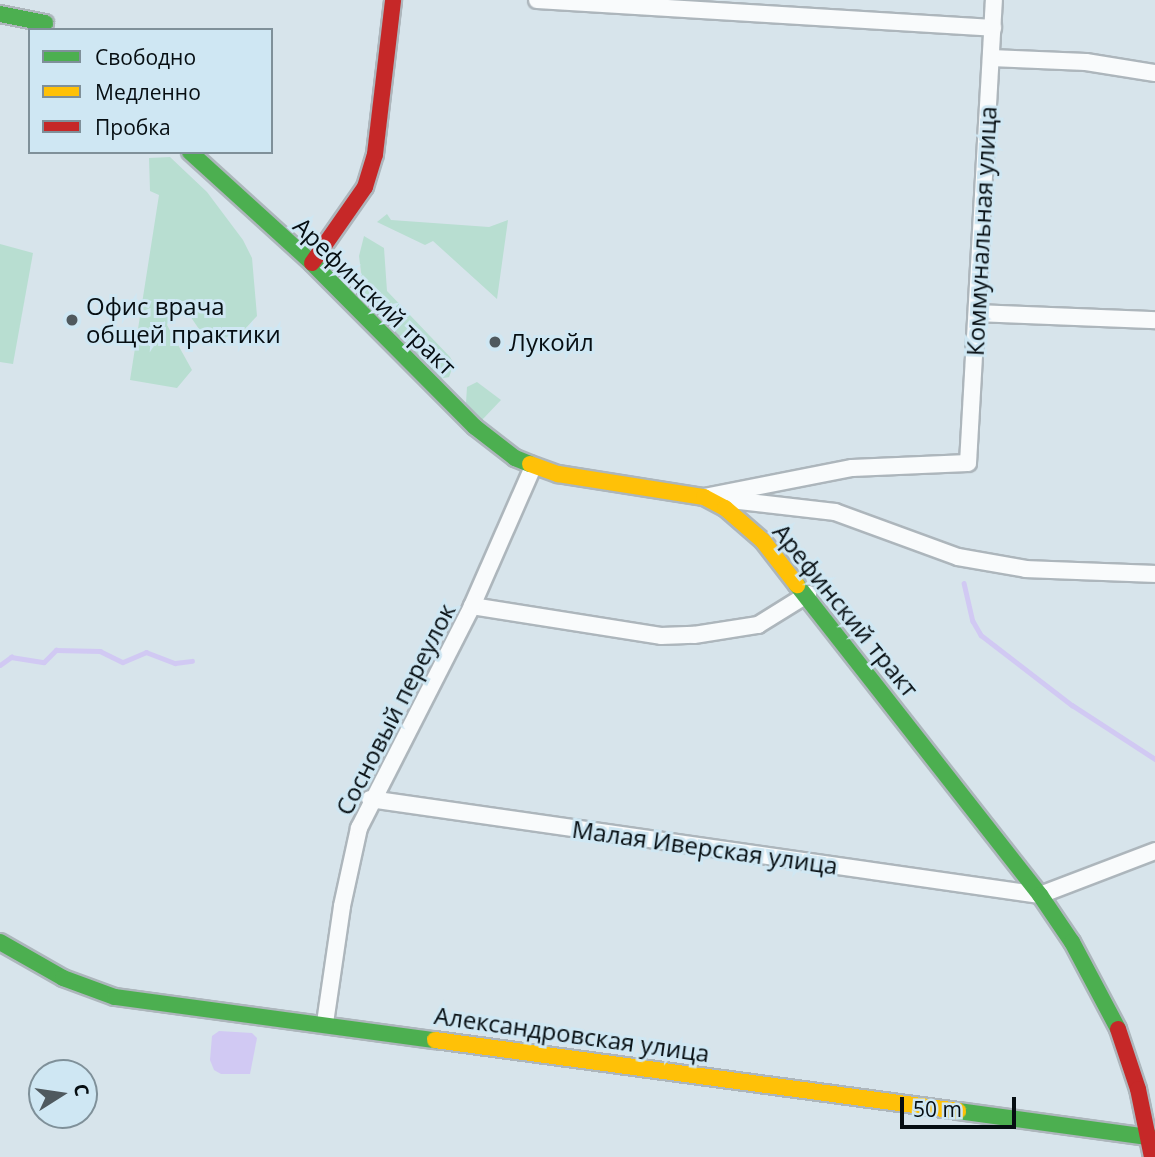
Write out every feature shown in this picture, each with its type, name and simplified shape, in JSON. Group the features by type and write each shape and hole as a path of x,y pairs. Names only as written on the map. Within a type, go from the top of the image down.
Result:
{"street":[{"path":"27,0 48,27"},
{"path":"312,263 365,187 375,154 393,0"},
{"path":"537,0 993,28"},
{"name":"Коммунальная улица","path":"704,498 852,468 968,463 994,0"},
{"path":"0,14 48,27"},
{"path":"991,58 1086,62 1155,73"},
{"name":"Арефинский тракт","path":"192,154 312,263 475,427 533,467 704,498 725,508 763,541 808,594 1040,895 1112,1016 1152,1137 1152,1157"},
{"path":"977,313 1155,320"},
{"name":"Сосновый переулок","path":"326,1023 342,906 370,799 472,607 533,467"},
{"path":"704,498 835,512 958,557 1026,569 1155,574"},
{"path":"472,607 662,636 694,635 758,625 808,594"},
{"name":"Малая Иверская улица","path":"370,799 1040,895"},
{"path":"1040,895 1155,851"},
{"name":"Александровская улица","path":"0,942 63,978 116,997 326,1023 1152,1137"}],"green space":[{"path":"170,157 207,192 243,240 252,258 257,316 245,329 218,341 201,332 186,310 172,312 167,325 192,370 177,388 130,380 159,195 150,191 149,158"},
{"path":"387,214 391,220 489,227 508,220 497,299 433,241 425,245 377,222"},
{"path":"364,236 384,248 387,291 450,357 454,364 449,377 439,379 365,304 359,256"},
{"path":"0,244 33,253 13,364 0,362"},
{"path":"477,382 501,400 482,420 466,403 467,387"}],"shaded area":[{"path":"219,1031 252,1033 257,1038 250,1074 221,1074 214,1070 210,1060 212,1036"}],"waterway":[{"path":"964,583 973,621 981,635 1072,705 1155,759"},
{"path":"0,665 11,657 44,662 56,650 100,651 123,662 146,652 175,663 192,661"}],"traffic: fast":[{"path":"0,14 45,23"},
{"path":"192,154 312,263 475,427 515,458 530,464"},
{"path":"797,585 1040,895 1072,942 1118,1029"},
{"path":"0,942 63,978 115,997 435,1040"},
{"path":"958,1111 1155,1138"}],"traffic: slow":[{"path":"530,464 558,474 704,497 725,508 763,541 797,585"},
{"path":"435,1040 958,1111"}],"traffic: jam":[{"path":"312,263 365,187 375,154 393,0"},
{"path":"1118,1029 1138,1089 1152,1157"}],"place":[{"name":"Офис врача общей практики","path":"72,320"},
{"name":"Лукойл","path":"495,342"}]}
